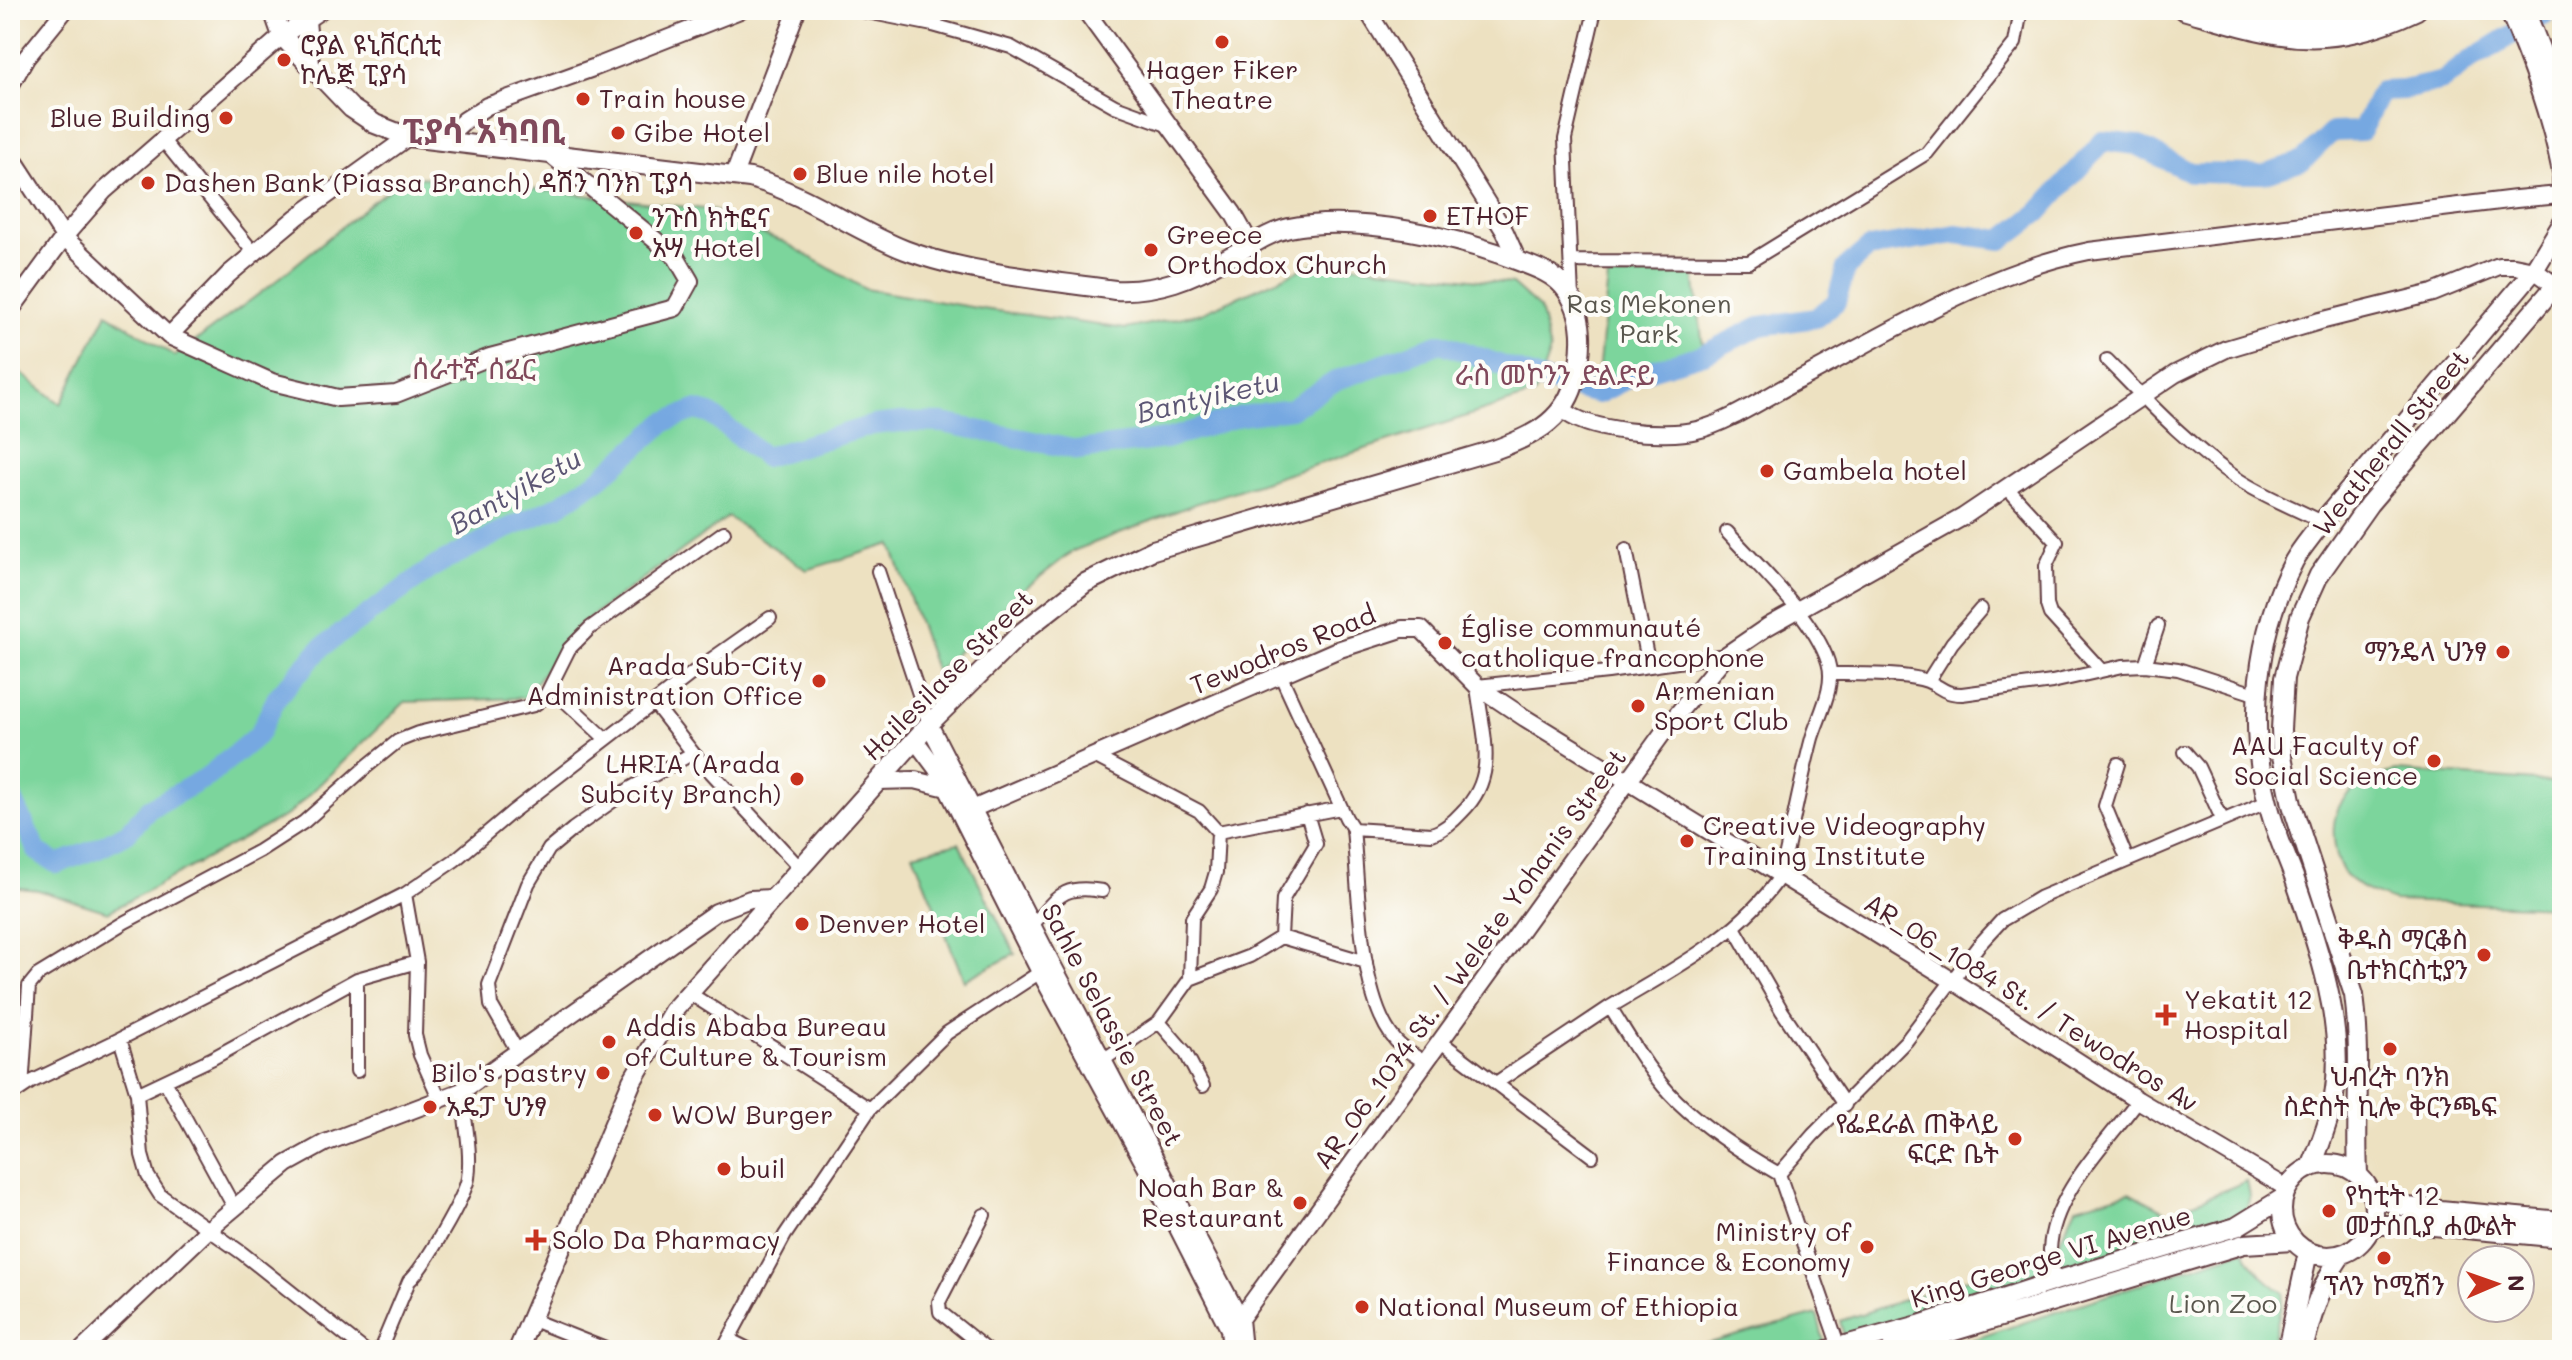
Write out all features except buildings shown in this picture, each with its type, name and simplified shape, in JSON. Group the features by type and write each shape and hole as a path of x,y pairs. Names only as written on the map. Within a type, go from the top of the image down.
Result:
{"main road":[{"path":"10,86 26,58 65,10"},
{"path":"273,10 282,36 351,108 375,124 408,137 734,175 776,186 879,239 927,258 1061,283 1115,290 1153,289 1195,276 1289,228 1318,225 1360,227 1444,237 1495,251 1546,272 1562,284 1572,298"},
{"path":"443,140 487,106 740,10"},
{"path":"734,175 797,10"},
{"path":"1085,10 1233,213 1251,245"},
{"path":"1367,10 1505,232 1518,261"},
{"path":"2183,10 2267,33 2327,38 2373,29 2417,10"},
{"path":"2229,10 2287,25 2315,27 2384,10"},
{"path":"2509,10 2562,104"},
{"path":"2525,10 2562,172"},
{"path":"10,311 64,237 104,191 311,13"},
{"path":"310,64 311,13"},
{"path":"169,336 229,274 297,217 408,137"},
{"path":"10,154 64,237 169,336 272,382 338,398 396,394 490,357 675,308 690,281 676,257 550,154"},
{"path":"1562,409 1584,420 1625,431 1696,430 1726,418 1963,295 2038,262 2089,251 2561,192"},
{"path":"2312,1165 2326,1129 2334,1094 2336,1064 2331,999 2323,964 2267,802 2260,758 2258,695 2262,657 2283,586 2300,552 2534,270 2562,224"},
{"name":"AR_06_1074 St. / Welete Yohanis Street","path":"1234,1324 1670,723 1726,655 1747,639 1901,554 2008,489 2175,374 2226,349 2320,321 2433,293 2499,266 2534,270"},
{"path":"2534,270 2559,282"},
{"name":"Weatherall Street","path":"2358,1173 2358,1028 2354,995 2286,787 2281,729 2284,678 2300,617 2319,575 2343,540 2369,504 2559,282"},
{"name":"Hailesilase Street","path":"518,1350 632,1081 673,1011 929,724 1038,618 1085,583 1110,569 1153,550 1494,450 1522,440 1546,426 1562,409 1574,386 1580,360 1583,339 1572,298"},
{"name":"Tewodros Road","path":"966,811 1337,650 1410,627 1421,629 1477,686 1628,781"},
{"name":"Sahle Selassie Street","path":"929,724 966,811 1046,968 1103,1060 1133,1132 1234,1324 1243,1350"},
{"path":"915,740 966,811"},
{"path":"878,781 915,780 947,788"},
{"name":"AR_06_1084 St. / Tewodros Av","path":"1628,781 1953,981 2285,1193"},
{"path":"82,1350 209,1229 287,1164 325,1143 462,1091 716,912 750,899 774,898"},
{"path":"1046,968 1133,1132"},
{"path":"2331,999 2354,995"},
{"path":"2328,1162 2344,1165 2358,1173 2368,1183 2373,1197 2372,1225 2361,1243 2342,1254 2325,1256 2300,1246 2285,1228 2282,1213 2285,1193 2297,1174 2312,1165 2328,1162"},
{"name":"King George VI Avenue","path":"1891,1350 2017,1302 2055,1281 2236,1227 2285,1193"},
{"path":"2373,1197 2407,1207 2562,1238"},
{"path":"2372,1225 2508,1225 2562,1221"},
{"name":"King George VI Avenue","path":"1833,1348 2244,1244 2300,1246"},
{"path":"2287,1350 2300,1246"},
{"path":"2303,1350 2317,1297 2342,1254"},
{"path":"1231,1350 1234,1324"}],"street":[{"path":"857,10 933,25 1011,47 1115,106 1170,126"},
{"path":"1572,298 1565,139 1595,10"},
{"path":"1571,261 1749,262 1927,153 2015,43 2021,10"},
{"path":"162,139 254,253"},
{"path":"2107,360 2173,428 2242,482 2322,522"},
{"path":"2008,489 2057,542 2046,566 2050,614 2101,670"},
{"path":"22,1088 29,986 38,975 125,922 293,830 398,741 418,733 534,705 545,697 569,649 590,628 724,532"},
{"path":"1496,1083 1735,929 1770,892 1781,875 1812,738 1831,674 1823,649 1797,610 1727,532"},
{"path":"1626,549 1649,666"},
{"path":"878,571 929,724"},
{"path":"1928,681 1952,643 1981,609"},
{"path":"10,1096 405,894 455,860 606,739 770,618"},
{"path":"2145,665 2158,626"},
{"path":"1353,829 1432,834 1442,831 1470,805 1480,791 1486,765 1477,686 1726,655"},
{"path":"1831,674 1928,681 1949,694 1962,694 2145,665 2178,669 2258,695"},
{"path":"1280,674 1353,829 1366,962 1377,1005 1396,1041 1426,1063"},
{"path":"550,687 606,739"},
{"path":"654,703 693,753 800,868"},
{"path":"2185,752 2198,767 2222,819"},
{"path":"518,1052 491,1005 489,985 528,884 549,849 573,829 631,788 693,753"},
{"path":"1094,756 1199,811 1218,832 1216,872 1211,889 1192,918 1190,979"},
{"path":"2118,764 2105,806 2127,859"},
{"path":"1779,1174 1907,1040 2002,920 2041,897 2267,802"},
{"path":"1218,832 1341,808"},
{"path":"1281,937 1283,899 1316,844 1307,814"},
{"path":"1027,930 1065,891 1084,888 1102,891"},
{"path":"405,894 417,962 415,1035 420,1055 440,1100"},
{"path":"1735,929 1782,1011 1845,1105"},
{"path":"1103,1060 1159,1022 1190,979 1250,956 1281,937 1366,962"},
{"path":"137,1094 213,1058 357,979 417,962"},
{"path":"723,1349 785,1235 870,1109 947,1033 1046,968"},
{"path":"357,979 357,1071"},
{"path":"689,993 870,1109"},
{"path":"1610,1007 1644,1061 1678,1102 1756,1161 1779,1174 1833,1348"},
{"path":"1159,1022 1185,1052 1203,1086"},
{"path":"120,1039 137,1094 142,1155 148,1176 160,1195 209,1229 364,1350"},
{"path":"1441,1042 1592,1156"},
{"path":"165,1081 234,1207"},
{"path":"380,1350 409,1281 418,1274 468,1179 462,1091"},
{"path":"2055,1281 2050,1252 2061,1208 2072,1185 2138,1100"},
{"path":"984,1215 939,1302 940,1312 949,1322 987,1350"},
{"path":"10,1306 12,1350"},
{"path":"530,1319 608,1350"},
{"path":"723,1349 732,1341 750,1350"}],"green space":[{"path":"407,177 713,210 746,228 784,242 865,289 1126,329 1201,313 1320,261 1512,284 1540,309 1550,351 1535,394 1195,504 1073,551 1022,591 936,672 891,544 807,570 728,517 579,625 524,698 405,702 289,814 108,912 38,890 10,887 10,365 61,404 107,313 175,356 271,285"},
{"name":"Ras Mekonen Park","path":"1694,273 1703,347 1597,384 1608,277"},
{"path":"2397,771 2562,783 2562,907 2394,901 2355,883 2344,872 2336,850 2334,830 2340,805 2357,786"},
{"path":"959,843 1015,954 964,980 913,854"},
{"path":"2247,1181 2250,1196 2244,1217 2061,1275 2056,1248 2076,1207 2129,1192 2169,1213"},
{"name":"Lion Zoo","path":"2244,1250 2261,1274 2284,1293 2271,1350 1941,1350"},
{"path":"2039,1255 2043,1275 1844,1337 1840,1321"},
{"path":"1817,1314 1824,1342 1793,1350 1682,1350"}],"waterway":[{"name":"Bantyiketu","path":"10,793 37,851 57,864 127,833 149,809 207,777 259,734 277,697 321,648 435,566 558,506 599,479 665,422 695,410 710,414 765,457 873,425 901,422 943,423 1078,450 1166,439 1241,416 1291,409 1337,380 1441,343 1539,379 1598,394 1637,374 1704,354 1760,326 1816,318 1836,302 1846,268 1869,248 1956,234 2002,240 2038,213 2103,141 2137,145 2192,173 2263,174 2303,161 2332,132 2361,131 2381,91 2403,90 2443,81 2467,62 2552,10"}],"place":[{"name":"Hager Fiker Theatre","path":"1222,42"},
{"name":"ሮያል ዩኒቨርሲቲ ኮሌጅ ፒያሳ","path":"284,60"},
{"name":"Train house","path":"583,99"},
{"name":"Blue Building","path":"226,118"},
{"name":"Gibe Hotel","path":"618,133"},
{"name":"Blue nile hotel","path":"800,174"},
{"name":"Dashen Bank (Piassa Branch) ዳሽን ባንክ ፒያሳ","path":"148,183"},
{"name":"ETHOF","path":"1430,216"},
{"name":"ንጉስ ክትፎና አሣ Hotel","path":"636,233"},
{"name":"Greece Orthodox Church","path":"1151,250"},
{"name":"Gambela hotel","path":"1767,471"},
{"name":"Église communauté catholique francophone","path":"1445,643"},
{"name":"ማንዴላ ህንፃ","path":"2503,652"},
{"name":"Arada Sub-City Administration Office","path":"819,681"},
{"name":"Armenian Sport Club","path":"1638,706"},
{"name":"AAU Faculty of Social Science","path":"2434,761"},
{"name":"LHRIA (Arada Subcity Branch)","path":"797,779"},
{"name":"Creative Videography Training Institute","path":"1687,841"},
{"name":"Denver Hotel","path":"802,924"},
{"name":"ቅዱስ ማርቆስ ቤተክርስቲያን","path":"2484,955"},
{"name":"Yekatit 12 Hospital","path":"2166,1015"},
{"name":"Addis Ababa Bureau of Culture & Tourism","path":"609,1042"},
{"name":"ህብረት ባንክ ስድስት ኪሎ ቅርንጫፍ","path":"2390,1049"},
{"name":"Bilo's pastry","path":"603,1073"},
{"name":"አዴፓ ህንፃ","path":"430,1107"},
{"name":"WOW Burger","path":"655,1115"},
{"name":"የፌደራል ጠቅላይ ፍርድ ቤት","path":"2015,1139"},
{"name":"buil","path":"724,1169"},
{"name":"Noah Bar & Restaurant","path":"1300,1203"},
{"name":"የካቲት 12 መታሰቢያ ሐውልት","path":"2329,1211"},
{"name":"Solo Da Pharmacy","path":"536,1240"},
{"name":"Ministry of Finance & Economy","path":"1867,1247"},
{"name":"ፕላን ኮሚሽን","path":"2384,1258"},
{"name":"National Museum of Ethiopia","path":"1362,1307"}],"district":[{"name":"ፒያሳ አካባቢ","path":"484,131"},
{"name":"ሰራተኛ ሰፈር","path":"474,369"},
{"name":"ራስ መኮንን ድልድይ","path":"1555,375"}]}
